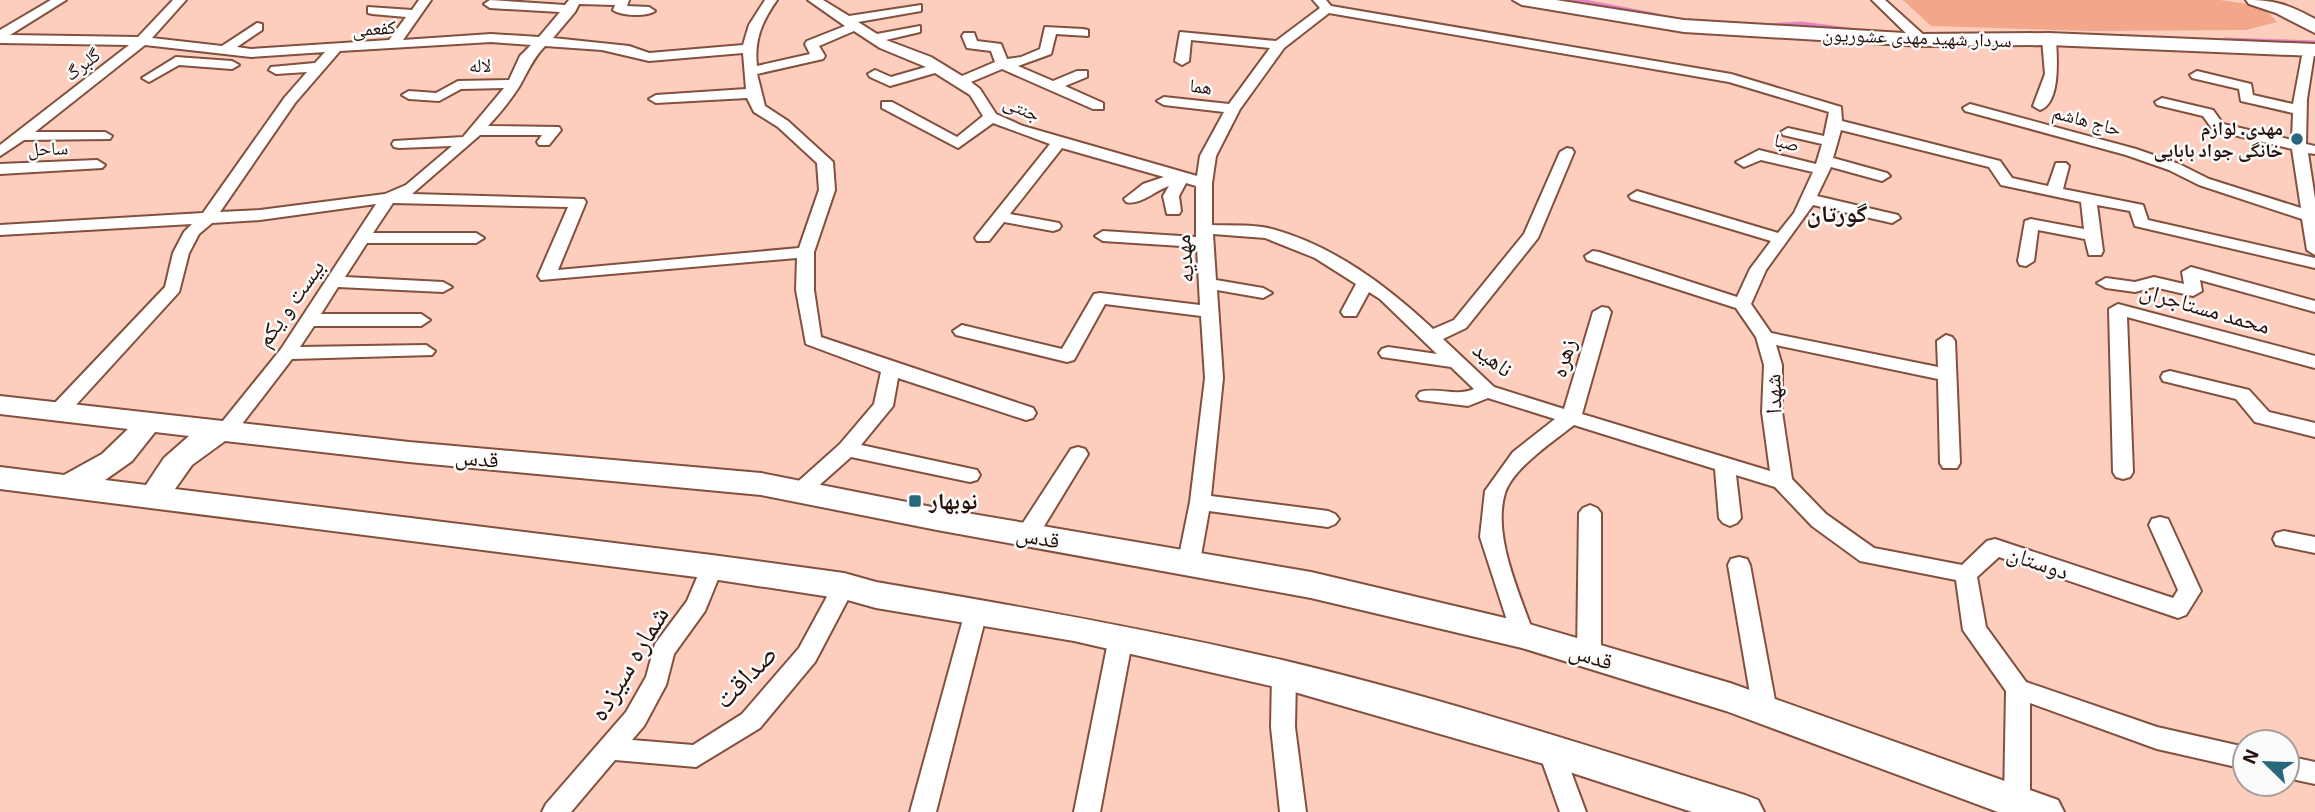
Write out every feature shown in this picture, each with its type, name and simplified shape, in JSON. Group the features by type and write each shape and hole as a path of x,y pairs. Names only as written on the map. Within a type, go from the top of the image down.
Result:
{"main road":[{"name":"سردار شهید مهدی عشوریون","path":"1522,0 1684,26 1920,40 2049,39 2315,51"},
{"path":"2256,0 2282,9 2315,27"},
{"name":"قدس","path":"0,405 422,453 761,484 1027,535 1189,561 1311,585 1522,635 1589,655 1765,711 2031,807"},
{"path":"66,487 111,464 137,441 146,423"},
{"path":"156,497 165,474 175,461 222,431"},
{"path":"0,478 712,567 844,586 876,596 1121,637 1284,675 1551,750 1745,812"}],"street":[{"path":"0,37 60,0"},
{"name":"گلبرگ","path":"0,152 142,41 180,0"},
{"path":"392,46 425,0"},
{"path":"771,0 757,18 747,49 759,109 783,124 825,162 827,190 806,252 805,290 812,340 1026,413"},
{"name":"جنتی","path":"814,0 874,39 926,60 975,92 991,117 1018,130 1204,183"},
{"path":"1878,0 1920,40"},
{"path":"490,4 623,2 619,10 649,12"},
{"path":"388,198 412,188 472,136 514,84 527,56 555,29 574,3"},
{"path":"1323,4 1731,79 1836,110 1835,124 1823,165 1801,214 1758,269 1742,304 1593,256"},
{"name":"مهدیه","path":"1189,561 1200,502 1214,378 1205,236 1204,183 1208,156 1233,110 1279,45 1323,4"},
{"path":"752,71 818,57 812,44 849,24 917,8"},
{"path":"372,10 416,14"},
{"path":"223,51 257,27"},
{"path":"874,39 915,29"},
{"path":"960,82 1002,64 1024,61 1045,51 1050,30 1083,33"},
{"path":"1182,61 1185,35 1279,45"},
{"path":"969,36 972,45 996,47 1002,64 1098,106"},
{"name":"کفعمی","path":"0,37 142,41 251,53 491,38 616,48 629,50 637,55 669,57 747,49"},
{"path":"2040,106 2052,74 2049,39"},
{"path":"637,55 647,41"},
{"path":"57,413 173,288 181,253 192,232 208,218 290,100 335,49"},
{"path":"2315,51 2309,56 2305,104 2305,151 2310,179 2315,250"},
{"path":"216,76 251,53"},
{"path":"149,78 176,61 232,65"},
{"path":"276,70 319,67"},
{"path":"875,74 890,82 936,68"},
{"path":"1052,87 1083,74"},
{"path":"2197,75 2246,88 2246,98 2305,104"},
{"name":"لاله","path":"409,95 439,97 458,85 514,84"},
{"path":"656,99 754,93"},
{"name":"هما","path":"1164,101 1233,110"},
{"path":"2162,102 2208,113 2218,127 2305,151"},
{"path":"887,105 958,144 991,117"},
{"name":"حاج هاشم","path":"1970,108 2131,152 2174,167 2204,182 2313,217"},
{"path":"1835,124 1995,164 2006,182 2137,208 2141,223 2315,263"},
{"path":"399,144 554,130 544,142"},
{"path":"1788,132 1830,142"},
{"path":"20,136 105,135"},
{"path":"2229,141 2305,151"},
{"path":"983,238 1059,142"},
{"path":"1431,337 1460,324 1532,235 1567,152"},
{"name":"صبا","path":"1744,162 1759,155 1882,176"},
{"name":"ساحل","path":"0,169 97,166"},
{"path":"2054,191 2061,166"},
{"path":"1132,199 1149,187 1182,177"},
{"path":"1173,211 1171,196 1182,177"},
{"path":"1637,196 1782,239"},
{"path":"0,230 260,215 388,198 578,202 547,276 806,252"},
{"name":"بیست و یکم","path":"222,431 287,353 388,198"},
{"path":"2026,261 2031,224 2094,244 2088,198"},
{"path":"1808,199 1892,219"},
{"path":"1000,217 1053,226"},
{"name":"ناهید","path":"1103,236 1268,233 1321,254 1386,295 1487,391 1514,402 1782,482"},
{"path":"364,238 476,238"},
{"path":"2106,283 2135,287 2154,282 2193,291 2191,272 2315,307"},
{"path":"334,282 443,286"},
{"path":"1350,312 1366,282"},
{"path":"1209,284 1263,293"},
{"path":"962,331 1067,356 1100,298 1211,312"},
{"name":"شهدا","path":"1742,304 1765,337 1773,365 1772,412 1782,482"},
{"name":"محمد مستاجران","path":"2123,472 2118,309 2315,362"},
{"name":"زهره","path":"1571,417 1602,312"},
{"path":"308,320 421,320"},
{"path":"1765,337 1947,375"},
{"path":"1946,341 1950,463"},
{"path":"287,353 426,351"},
{"path":"1388,353 1455,362"},
{"path":"799,492 847,449 883,406 891,369"},
{"path":"2170,377 2242,394 2262,417 2315,430"},
{"path":"1427,396 1468,400 1487,391"},
{"path":"1522,635 1491,537 1495,491 1520,457 1571,417"},
{"path":"847,449 970,475"},
{"path":"1027,535 1078,454"},
{"path":"1725,464 1730,518"},
{"path":"1782,482 1819,520 1868,555 1966,574 1975,630 2018,689 2031,807"},
{"path":"1200,502 1328,519"},
{"path":"1589,655 1590,513"},
{"name":"دوستان","path":"1966,574 1995,547 2178,609 2190,591 2160,526"},
{"path":"2284,539 2315,545"},
{"path":"1740,565 1765,711"},
{"name":"شماره سیزده","path":"555,812 635,719 658,678 663,651 697,605 712,567"},
{"name":"صداقت","path":"610,749 696,756 751,721 807,655 844,586"},
{"path":"923,812 976,612"},
{"path":"1087,812 1121,637"},
{"path":"1284,675 1283,727 1293,812"},
{"path":"2018,689 2157,738 2231,755"},
{"path":"1551,750 1573,812"}],"shaded area":[{"path":"1903,0 2220,0 2262,6 2277,22 2246,30 2091,31 1931,26"}],"waterway":[{"path":"1574,0 1658,16"},
{"path":"1764,26 1801,24 1849,30"},
{"path":"2225,40 2315,43"}],"place":[{"name":"مهدی. لوازم خانگی جواد بابایی","path":"2297,139"},
{"name":"نوبهار","path":"915,501"}],"district":[{"name":"گورتان","path":"1837,214"}]}
